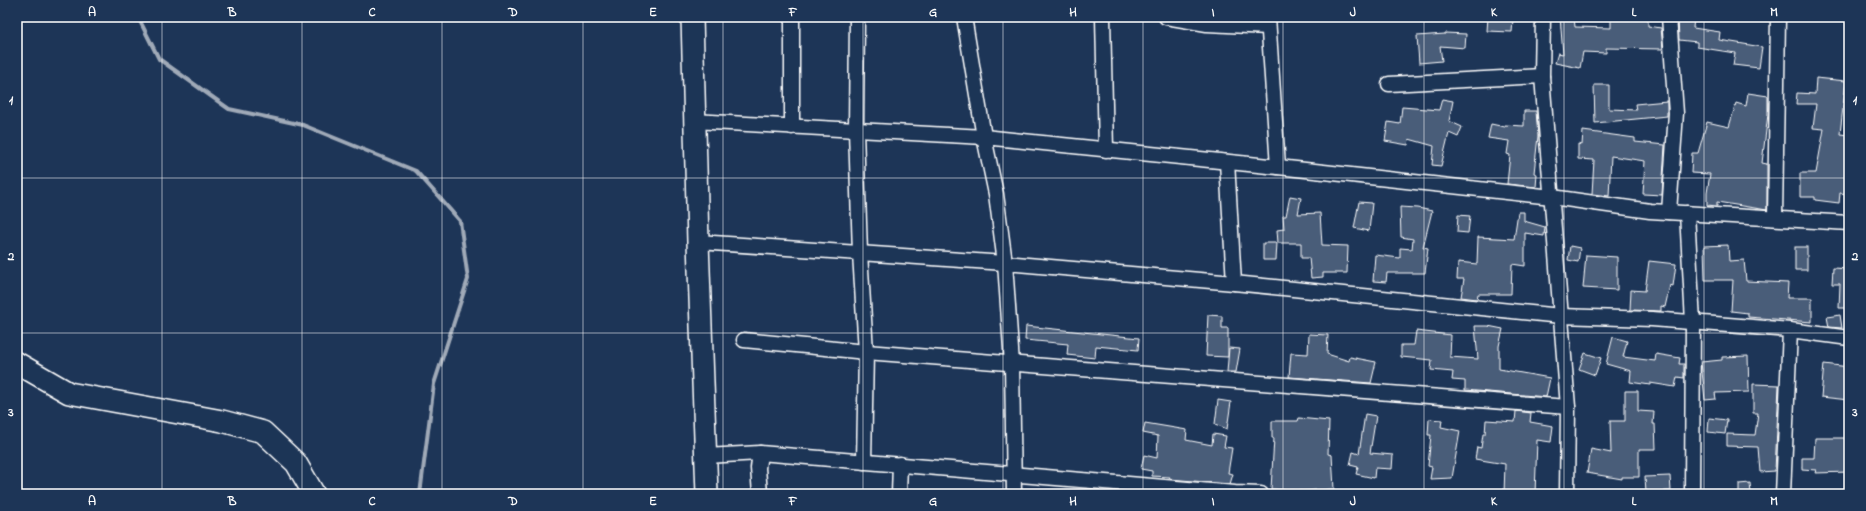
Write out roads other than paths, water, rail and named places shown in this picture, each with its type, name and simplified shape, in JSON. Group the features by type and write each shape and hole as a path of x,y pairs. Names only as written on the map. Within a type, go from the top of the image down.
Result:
{"main road":[{"path":"692,17 706,494"},
{"path":"17,363 69,393 222,421 263,432 296,463 314,494"}],"street":[{"path":"792,17 792,127"},
{"path":"857,17 856,130 860,253 866,352 864,462"},
{"path":"964,17 984,138 996,194 1005,263 1012,364 1014,494"},
{"path":"1103,17 1106,150"},
{"path":"1166,17 1206,24 1268,22 1278,167"},
{"path":"1543,17 1542,76 1568,406 1567,494"},
{"path":"1669,17 1676,113 1669,212"},
{"path":"1775,218 1778,17"},
{"path":"1389,84 1542,76"},
{"path":"694,121 984,138 1278,167 1552,197 1669,212 1849,223"},
{"path":"1227,162 1234,283"},
{"path":"1687,213 1692,322 1692,494"},
{"path":"698,242 1005,263 1234,283 1561,316 1692,322 1790,330 1849,338"},
{"path":"1783,494 1790,330"},
{"path":"744,340 1012,364 1568,406"},
{"path":"760,453 758,468 760,494"},
{"path":"706,456 760,453 1014,473 1120,489 1262,494"},
{"path":"899,494 900,464"}],"waterway":[{"path":"138,17 159,59 229,109 303,125 416,171 460,221 468,279 434,384 420,494"}]}
